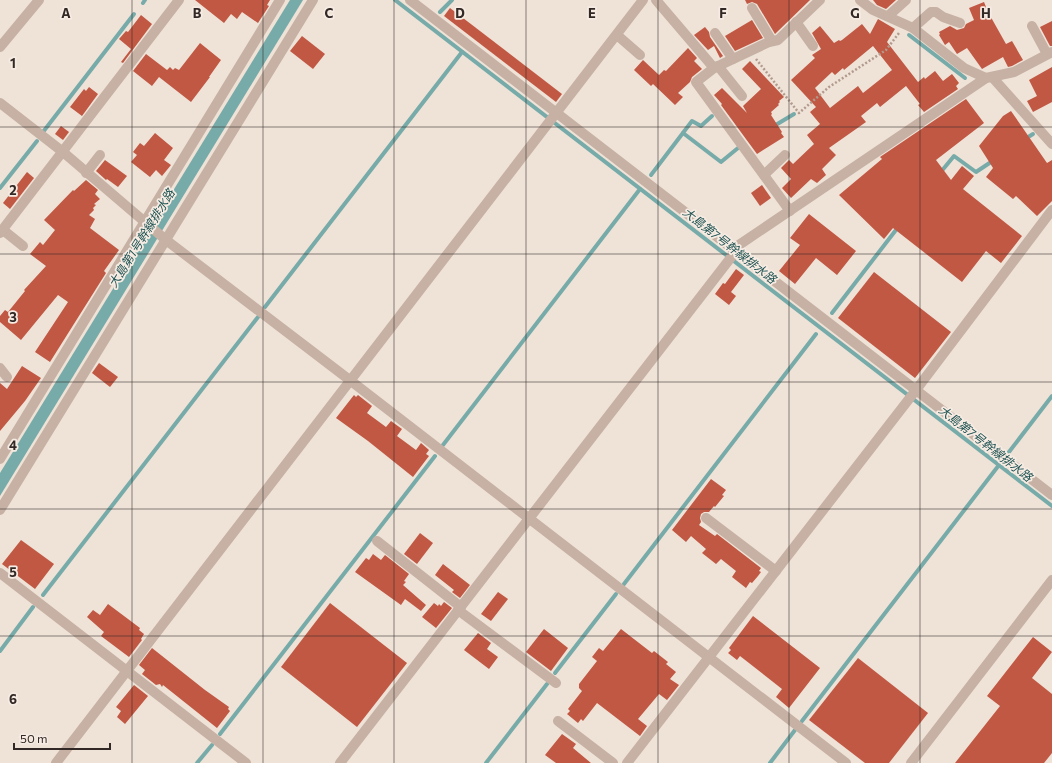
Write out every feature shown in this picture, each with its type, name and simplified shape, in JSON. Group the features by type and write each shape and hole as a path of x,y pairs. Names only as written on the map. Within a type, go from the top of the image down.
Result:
{"street":[{"path":"0,47 39,0"},
{"path":"23,246 1,231 179,0"},
{"path":"0,459 147,224 280,0"},
{"path":"0,510 313,0"},
{"path":"410,0 553,118 733,254 912,394 1052,495"},
{"path":"56,763 643,0"},
{"path":"656,0 742,96"},
{"path":"790,210 696,82 716,67 749,51 778,40 820,0"},
{"path":"860,0 873,10 910,26 964,68 989,78 1052,144"},
{"path":"888,16 906,0"},
{"path":"752,8 772,41"},
{"path":"910,26 931,12 936,12 942,17 960,23"},
{"path":"796,22 813,46"},
{"path":"340,763 733,254 790,210 989,78 1014,72 1050,53 1032,26"},
{"path":"715,33 733,59"},
{"path":"616,35 640,55"},
{"path":"0,103 62,152 165,239 351,380 846,763"},
{"path":"86,173 100,155"},
{"path":"764,175 784,155"},
{"path":"627,763 1052,210"},
{"path":"0,368 6,377"},
{"path":"706,518 776,571"},
{"path":"377,541 556,683"},
{"path":"0,573 246,763"},
{"path":"911,763 1052,580"},
{"path":"558,721 613,763"}],"path":[{"path":"749,51 799,113 829,86 886,50 910,26"}],"water":[{"path":"290,0 303,0 0,496 0,473"}],"building":[{"path":"195,0 270,0 267,5 269,6 258,23 242,12 237,19 231,14 224,23"},
{"path":"745,0 810,0 775,34 757,4 752,2 747,4"},
{"path":"873,0 896,0 886,9 877,5"},
{"path":"984,2 1006,44 1012,41 1023,60 1008,67 1003,57 982,69 967,48 957,54 949,42 945,45 939,35 939,32 950,26 957,30 964,28 966,24 974,20 969,8"},
{"path":"450,8 562,94 556,102 444,16"},
{"path":"141,15 152,24 123,63 121,62 131,49 119,39 126,31 128,32"},
{"path":"878,19 895,29 887,42 918,82 924,77 925,79 935,71 943,81 952,74 959,83 956,86 958,89 924,112 918,105 920,104 906,86 880,107 877,103 861,116 866,122 829,148 836,155 822,169 826,175 817,183 811,179 791,198 782,188 791,179 781,168 789,160 793,164 814,144 807,135 820,124 810,112 816,107 791,80 815,58 812,55 821,49 812,33 820,26 834,43 842,40 862,24 870,34","holes":["873,46 892,70 863,93 858,86 830,108 815,88 832,72 835,75 843,68 844,70"]},
{"path":"752,20 763,38 735,51 725,36"},
{"path":"1052,21 1052,46 1050,46 1040,27"},
{"path":"705,27 723,56 720,58 714,46 708,50 694,35"},
{"path":"302,36 325,54 313,69 290,51"},
{"path":"200,43 221,60 191,102 159,77 152,86 133,71 146,54 167,70 170,67 173,70 175,68 179,70"},
{"path":"688,48 697,58 694,61 702,69 692,77 690,82 678,93 683,97 675,105 653,84 651,86 634,70 643,60 659,75 664,70 666,71"},
{"path":"750,61 784,97 779,101 779,105 771,112 771,115 784,137 757,154 714,95 722,88 747,113 743,106 761,89 742,69"},
{"path":"1052,67 1052,102 1033,112 1027,101 1037,96 1029,80"},
{"path":"89,87 98,94 82,116 70,107 84,89 86,91"},
{"path":"966,99 984,123 936,160 951,180 962,166 974,176 963,189 1022,236 1001,263 986,251 962,282 893,228 884,239 839,195 882,159 880,157"},
{"path":"1011,111 1047,163 1052,160 1052,201 1037,216 1016,196 1013,199 986,177 993,168 979,146 1003,116"},
{"path":"61,126 69,132 63,140 55,134"},
{"path":"155,133 173,148 164,160 171,165 162,176 156,170 150,177 131,162 137,155 133,152 140,143 144,146"},
{"path":"105,160 127,176 118,187 107,179 106,180 96,171"},
{"path":"27,172 34,178 10,209 3,203"},
{"path":"86,180 98,190 95,194 100,199 94,204 96,205 93,208 94,210 89,215 95,219 90,228 119,250 104,271 106,273 50,362 35,352 68,302 58,295 21,340 0,322 0,316 5,310 8,312 25,291 24,290 46,266 30,254 40,242 43,245 55,230 44,220 73,190 74,191"},
{"path":"762,185 771,198 760,206 751,193"},
{"path":"809,214 856,251 837,275 816,258 795,284 779,271 800,245 790,238"},
{"path":"736,269 744,275 731,292 736,296 729,305 715,294 723,283 725,284"},
{"path":"874,272 951,332 915,378 838,318"},
{"path":"99,363 118,377 110,387 92,373"},
{"path":"22,366 41,378 25,401 0,431 0,383 7,389"},
{"path":"354,395 356,397 358,395 372,406 367,413 386,427 391,421 402,429 397,436 416,450 421,443 429,450 426,454 429,456 413,477 368,441 336,418"},
{"path":"711,479 726,490 722,495 724,496 715,507 714,506 709,512 704,512 701,514 701,522 699,525 715,536 717,534 761,568 759,571 761,572 758,576 752,583 750,582 746,588 732,577 736,571 721,559 716,564 702,553 706,549 691,536 686,542 672,530"},
{"path":"420,533 433,543 417,564 404,554"},
{"path":"21,540 54,564 35,589 2,564"},
{"path":"373,554 381,560 385,555 409,574 403,585 426,605 421,611 405,599 401,605 355,572 366,558 369,560"},
{"path":"443,564 470,585 460,598 452,592 454,590 435,575"},
{"path":"498,592 508,599 491,621 481,614"},
{"path":"444,602 452,608 436,628 422,617 434,603 441,606"},
{"path":"330,603 407,663 357,727 281,667"},
{"path":"108,604 140,628 139,630 144,634 141,639 142,640 129,657 101,636 104,632 87,617 93,610 100,615"},
{"path":"753,616 820,668 789,708 776,697 782,689 740,656 737,660 728,653 731,650 729,648"},
{"path":"544,629 568,648 551,671 526,652"},
{"path":"621,629 652,653 654,651 668,662 666,664 676,672 670,679 679,685 667,700 659,694 638,719 647,726 640,736 597,703 583,721 581,719 578,723 567,714 570,711 568,709 582,691 579,688 579,684 597,661 592,657 599,648 603,651"},
{"path":"478,633 491,643 487,649 498,657 489,669 464,650"},
{"path":"1033,637 1052,652 1032,678 1052,694 1052,753 1044,763 955,763 1000,706 987,696"},
{"path":"152,648 229,707 228,709 230,711 217,728 163,685 162,687 160,684 156,685 142,674 145,670 139,665"},
{"path":"858,658 928,713 889,763 865,763 809,720"},
{"path":"134,685 148,696 125,724 117,717 121,711 116,707"},
{"path":"562,734 576,744 573,748 591,763 556,763 545,755"}],"waterway":[{"name":"大島第7号幹線排水路","path":"395,0 1052,506"},
{"path":"440,12 452,0"},
{"path":"43,132 134,14"},
{"path":"909,35 965,78"},
{"path":"265,307 462,52"},
{"path":"774,126 794,114"},
{"path":"651,175 692,121 701,126 712,116"},
{"path":"683,133 721,162 738,148"},
{"path":"1025,139 1033,134"},
{"path":"0,188 37,141"},
{"path":"940,173 954,156 976,172 994,160"},
{"path":"443,445 640,189"},
{"path":"832,313 899,226"},
{"path":"43,595 258,317"},
{"path":"624,584 816,334"},
{"path":"1009,452 1052,396"},
{"path":"220,734 435,456"},
{"path":"802,721 999,465"},
{"path":"555,673 616,594"},
{"path":"0,651 33,607"},
{"path":"486,763 547,684"},
{"path":"770,763 795,730"},
{"path":"197,763 212,745"}],"water label":[{"name":"大島第1号幹線排水路","path":"141,238"}]}
